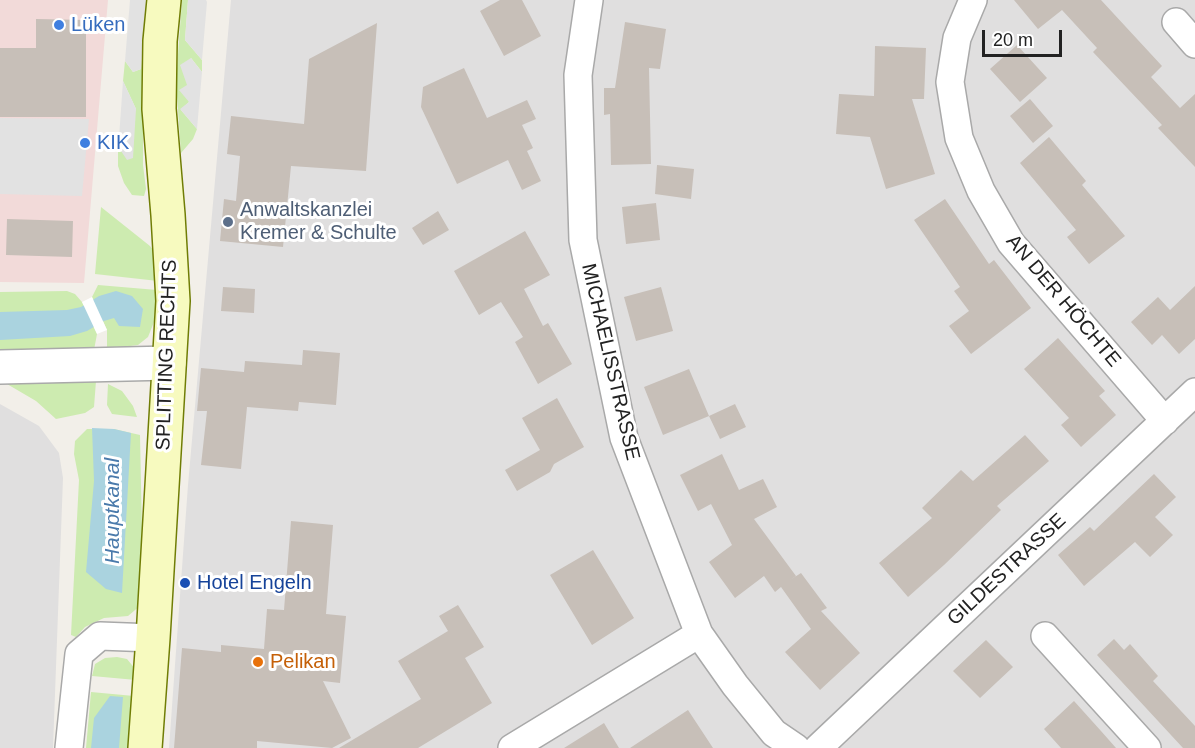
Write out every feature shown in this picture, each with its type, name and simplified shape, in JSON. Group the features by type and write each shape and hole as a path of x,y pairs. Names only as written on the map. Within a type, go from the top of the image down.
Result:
{"main road":[{"name":"SPLITTING RECHTS","path":"145,748 172,301 168,215 159,109 160,41 164,0"}],"street":[{"name":"MICHAELISSTRASSE","path":"589,0 578,75 583,240 624,438 699,634 735,685 774,733 796,748"},
{"name":"AN DER HÖCHTE","path":"973,0 957,38 950,82 959,138 981,191 1011,243 1165,421"},
{"path":"1176,22 1195,44"},
{"path":"0,367 169,363"},
{"name":"GILDESTRASSE","path":"818,748 1195,392"},
{"path":"512,748 699,634"},
{"path":"69,748 79,654 100,636 153,638"},
{"path":"1045,636 1147,748"}],"shaded area":[{"path":"0,0 108,0 84,283 0,282"},
{"path":"130,0 146,0 141,69 133,72 125,61"},
{"path":"188,0 206,0 207,2 202,60 185,40"},
{"path":"231,0 1195,0 1195,748 169,748 188,485"},
{"path":"191,58 202,72 197,129 180,109 189,102 179,90 187,85 180,65"},
{"path":"123,81 136,109 133,158 127,160 121,151 118,152"},
{"path":"0,118 89,119 82,196 0,194"},
{"path":"0,404 39,426 59,453 63,478 53,748 0,748"}],"green space":[{"path":"146,0 151,0 143,127 143,165 146,189 144,196 132,195 124,183 118,166 118,152 121,150 136,109 123,81 125,61 133,72 141,69"},
{"path":"182,0 188,0 185,40 202,60 202,72 191,58 187,85 189,102 181,110 197,129 193,139 181,153 176,82"},
{"path":"101,207 150,246 158,257 158,281 95,274"},
{"path":"98,285 157,290 154,322 148,337 138,345 107,349 107,330 92,297"},
{"path":"67,291 75,294 82,302 97,334 94,350 0,356 0,292"},
{"path":"96,381 94,407 85,413 56,419 36,401 7,384"},
{"path":"108,384 122,391 133,406 137,417 112,414 107,405"},
{"path":"87,429 114,429 140,435 143,581 141,605 128,616 104,618 85,627 76,637 71,635 79,480 74,454 75,441"},
{"path":"105,658 127,659 136,670 136,680 92,676 95,664"},
{"path":"91,692 134,696 130,748 86,748"}],"water":[{"path":"116,291 132,296 143,309 140,327 119,326 114,318 87,331 70,336 0,340 0,312 67,310 81,307 99,296"},
{"name":"Hauptkanal","path":"92,428 114,429 131,433 122,593 106,589 86,572 94,481"},
{"path":"110,696 123,697 119,748 91,748 94,718"}],"pier":[{"path":"92,297 107,330 97,334 82,302"}],"building":[{"path":"500,0 522,0 541,36 504,56 480,11"},
{"path":"1014,0 1101,0 1162,66 1151,77 1180,108 1195,94 1195,167 1158,128 1162,125 1093,52 1097,48 1062,10 1038,29"},
{"path":"36,19 86,20 86,117 0,117 0,48 36,48"},
{"path":"625,22 666,29 660,69 649,68 651,164 611,165 610,114 604,115 604,88 615,88"},
{"path":"377,23 366,171 291,166 283,247 220,241 224,199 236,201 240,156 227,154 231,116 304,124 309,59"},
{"path":"1017,45 1047,78 1020,102 990,69"},
{"path":"875,46 926,48 924,99 912,99 935,174 886,189 870,137 836,134 839,94 874,96"},
{"path":"464,68 487,118 527,100 536,119 522,125 533,148 527,151 541,181 522,190 508,160 457,184 421,107 423,87"},
{"path":"1030,99 1053,126 1033,143 1010,116"},
{"path":"1049,137 1086,181 1082,185 1125,236 1089,264 1067,237 1076,230 1020,163"},
{"path":"657,165 694,169 691,199 655,194"},
{"path":"945,199 989,264 994,260 1031,308 971,354 949,326 969,311 954,291 960,287 914,220"},
{"path":"656,203 660,240 626,244 622,207"},
{"path":"438,211 449,230 423,245 412,228"},
{"path":"7,219 73,221 72,257 6,255"},
{"path":"525,231 550,275 524,289 543,326 548,323 572,364 538,384 515,342 523,337 501,302 479,315 454,271"},
{"path":"1195,286 1195,339 1179,354 1162,335 1152,345 1131,322 1158,297 1170,310"},
{"path":"223,287 255,289 254,313 221,311"},
{"path":"661,287 673,331 636,341 624,297"},
{"path":"1058,338 1105,391 1099,396 1116,415 1081,447 1061,425 1069,418 1024,369"},
{"path":"303,350 340,353 336,405 299,402 298,411 247,407 241,469 201,465 207,411 197,411 201,368 244,372 245,361 302,365"},
{"path":"689,369 709,416 663,435 644,387"},
{"path":"557,398 584,447 554,464 550,472 517,491 505,470 540,450 522,418"},
{"path":"735,404 746,427 720,439 709,416"},
{"path":"1025,435 1049,461 997,506 1001,510 908,597 879,563 932,518 922,508 961,470 973,481"},
{"path":"722,454 739,490 763,479 777,507 754,519 796,576 790,580 801,573 827,608 821,611 860,653 820,690 785,652 811,629 781,587 775,592 764,576 735,598 709,562 732,545 711,504 698,511 680,475"},
{"path":"1154,474 1176,497 1155,517 1173,535 1150,557 1135,542 1084,586 1058,555 1090,527 1094,531"},
{"path":"291,521 333,525 326,614 346,616 340,683 323,681 351,738 332,748 257,741 257,748 174,748 182,648 221,652 221,645 264,649 267,609 284,610"},
{"path":"593,550 634,618 592,645 550,575"},
{"path":"458,605 484,647 465,658 492,703 418,748 339,748 421,699 398,661 448,631 439,616"},
{"path":"1114,639 1124,650 1130,644 1158,676 1153,681 1195,726 1195,748 1183,748 1097,655"},
{"path":"986,640 1013,667 980,698 953,671"},
{"path":"1074,701 1116,748 1061,748 1044,729"},
{"path":"688,710 713,748 630,748"},
{"path":"604,723 619,748 564,748"}],"place":[{"name":"Lüken","path":"59,25"},
{"name":"KIK","path":"85,143"},
{"name":"Anwaltskanzlei Kremer & Schulte","path":"228,222"},
{"name":"Hotel Engeln","path":"185,583"},
{"name":"Pelikan","path":"258,662"}]}
